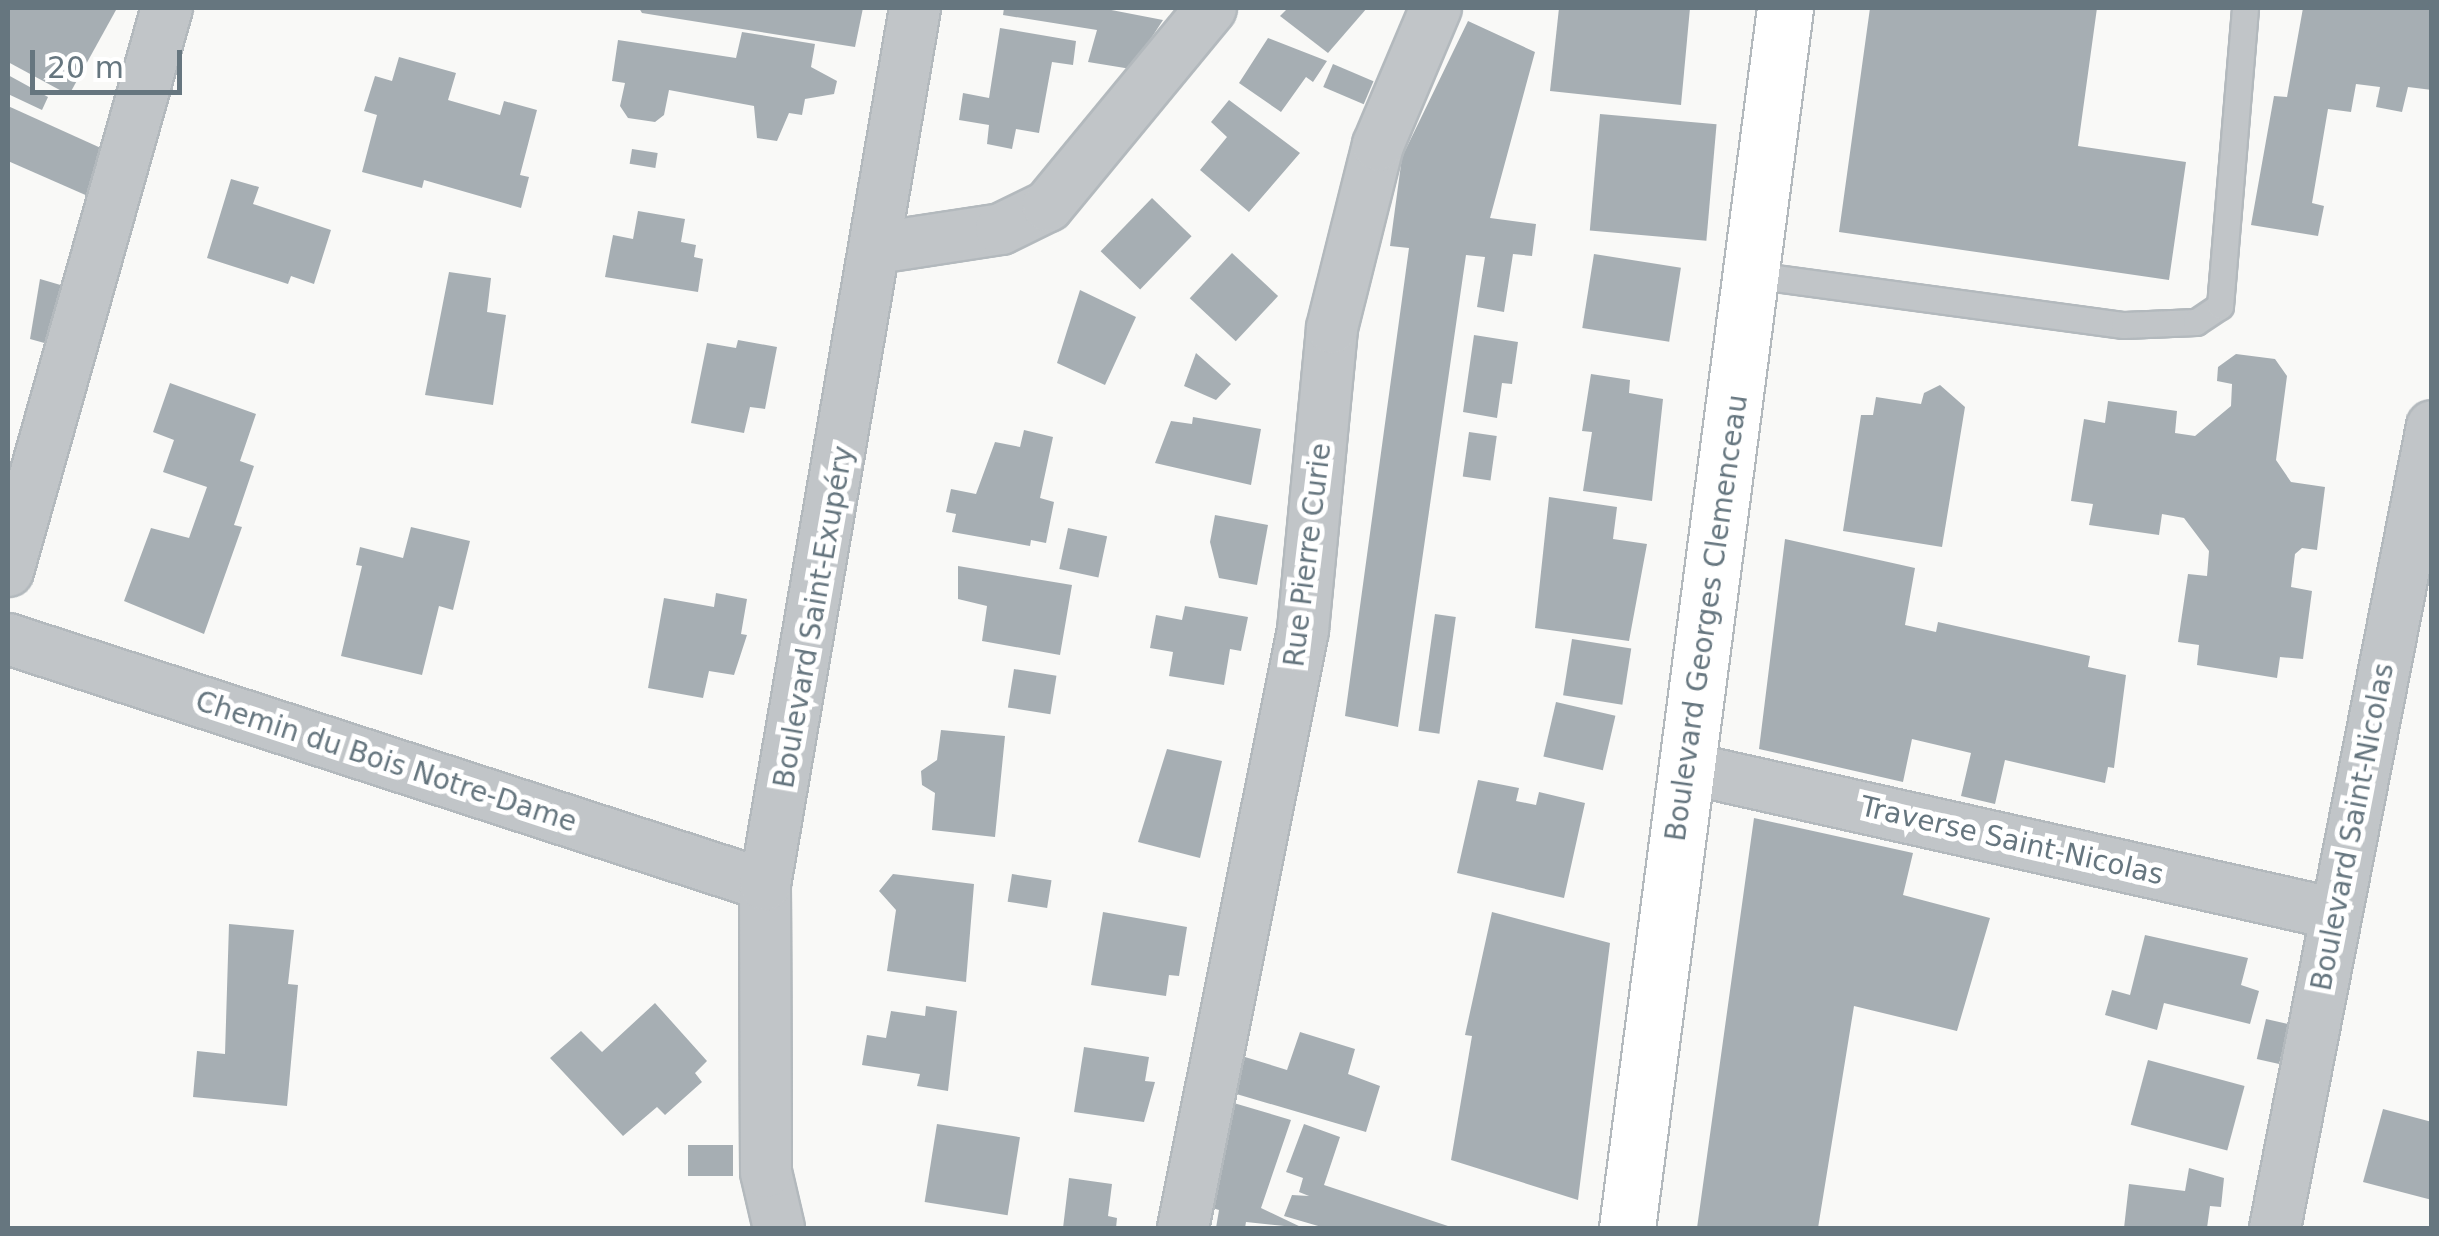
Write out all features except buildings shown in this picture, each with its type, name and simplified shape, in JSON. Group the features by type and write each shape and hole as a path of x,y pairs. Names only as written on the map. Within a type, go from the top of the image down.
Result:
{"street":[{"path":"8,572 166,8"},
{"name":"Boulevard Saint-Exupéry","path":"779,1228 766,1172 765,885 878,248 915,8"},
{"path":"878,248 1002,229 1048,206 1211,8"},
{"name":"Rue Pierre Curie","path":"1183,1228 1304,630 1332,328 1378,145 1436,8"},
{"name":"Boulevard Georges Clemenceau","path":"1626,1228 1784,8"},
{"name":"Boulevard Saint-Nicolas","path":"2276,1228 2432,426"},
{"name":"Chemin du Bois Notre-Dame","path":"8,639 765,885"},
{"name":"Traverse Saint-Nicolas","path":"1688,768 2336,914"}],"lane":[{"path":"1752,275 2124,325 2196,322 2220,306 2246,8"}]}
